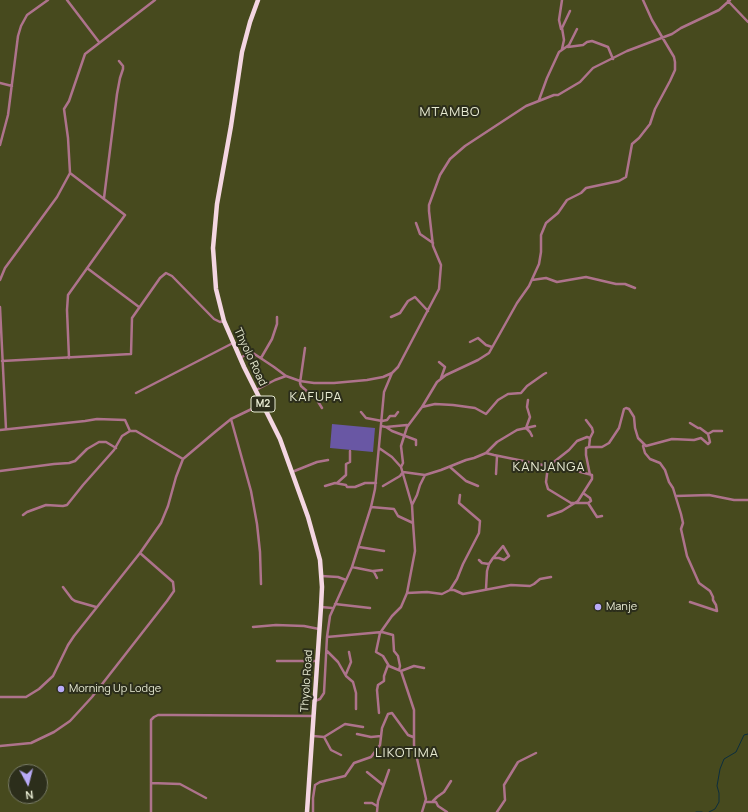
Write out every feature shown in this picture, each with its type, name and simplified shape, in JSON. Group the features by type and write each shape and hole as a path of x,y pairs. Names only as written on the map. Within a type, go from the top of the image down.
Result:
{"highway":[{"name":"Thyolo Road","path":"258,0 242,52 215,217 213,248 219,304 224,321 240,358 280,439 315,538 320,560 320,629 310,799 307,812"}],"street":[{"path":"0,145 8,115 18,36 22,21 27,15 48,0"},
{"path":"67,0 99,42"},
{"path":"0,280 5,268 57,197 70,173 70,152 64,109 69,101 85,54 155,0"},
{"path":"539,100 564,40 559,20 562,0"},
{"path":"441,378 485,356 492,347 532,280 539,264 541,235 543,228 546,223 558,213 567,200 581,193 589,186 619,181 626,177 632,144 647,128 675,70 676,62 643,0"},
{"path":"315,701 324,693 327,637 332,608 352,567 371,507 376,483 384,392 392,373 398,367 438,292 441,264 433,243 429,205 446,164 466,146 526,106 554,95 558,96 580,82 593,68 627,51 663,38 719,10 729,1 748,22"},
{"path":"562,31 562,27 570,11"},
{"path":"567,47 577,29"},
{"path":"561,49 583,45 592,41 608,47 613,59"},
{"path":"104,198 117,94 123,69 123,66 119,61"},
{"path":"0,82 12,86"},
{"path":"69,358 67,310 68,295 125,215 70,173"},
{"path":"416,223 420,234 433,243"},
{"path":"87,268 139,307"},
{"path":"2,361 131,354 131,321 160,278 166,273 172,276 214,319 220,322 224,321"},
{"path":"532,280 546,278 557,282 586,277 616,284 625,284 634,288"},
{"path":"391,317 400,313 408,301 415,297 428,311"},
{"path":"0,307 6,429"},
{"path":"261,358 272,339 277,324 277,317"},
{"path":"470,342 478,338 492,347"},
{"path":"136,393 233,342"},
{"path":"305,348 300,385 317,400 322,408"},
{"path":"240,358 251,353 261,358 286,376 300,381 318,383 342,383 367,380 392,373"},
{"path":"401,467 403,463 401,446 404,435 408,425 441,378 445,368 439,362"},
{"path":"422,407 435,404 453,405 475,408 486,414 498,400 508,394 522,393 527,386 546,373"},
{"path":"256,390 286,376"},
{"path":"526,428 530,417 527,407 528,400"},
{"path":"0,697 26,697 48,682 57,670 68,645 96,607 159,528 164,518 183,459 231,419 263,404"},
{"path":"589,446 602,446 609,443 619,428 624,409 626,408 630,409 634,417 638,438 644,444 649,446 672,440 694,440 700,438 708,444 710,442 708,434 690,423"},
{"path":"361,412 366,418 382,421 387,420 390,416 394,416 398,412"},
{"path":"0,430 85,422 96,419 125,420 130,430"},
{"path":"231,419 251,491 258,531 261,584"},
{"path":"548,516 578,501 582,492 592,480 586,448 589,446 590,438 593,432 586,420"},
{"path":"386,427 408,425"},
{"path":"381,426 416,440 416,446"},
{"path":"403,472 425,475 474,458 486,453 502,439 517,430 535,426"},
{"path":"526,428 532,436"},
{"path":"24,515 27,512 46,505 67,505 82,485 116,448 122,436 130,430 136,431 183,459"},
{"path":"708,434 713,431 722,431"},
{"path":"588,503 568,502 548,489 546,482 549,466 569,450 577,441 587,437 590,438"},
{"path":"0,472 54,464 69,464 75,461 87,448 99,442 106,442 116,448"},
{"path":"644,444 643,446 645,453 650,459 660,463 665,470 669,482 674,488 683,523 681,528 687,556 699,583 710,591 717,611 690,602"},
{"path":"379,448 392,457 401,467 403,472 412,504 415,551 407,593 401,607 392,616 380,633 376,652 383,656 388,665 400,671 414,666 424,668"},
{"path":"337,484 346,475 346,464 350,462 350,451"},
{"path":"486,453 549,466 558,466 590,475"},
{"path":"496,474 497,456"},
{"path":"292,472 317,462 328,460"},
{"path":"450,466 466,481 478,486"},
{"path":"383,486 400,476 403,472"},
{"path":"412,504 425,475"},
{"path":"325,486 337,484 346,485 347,487 355,487 371,482 376,483"},
{"path":"582,492 590,498 591,501 588,503"},
{"path":"407,593 445,593 450,590 457,579 479,533 480,523 480,520 473,513 459,503 460,495"},
{"path":"675,496 709,495 734,500 748,500"},
{"path":"588,503 597,517 602,516"},
{"path":"371,507 394,509 398,516 413,522"},
{"path":"486,590 489,564 493,558 503,546 509,556 504,560 493,558"},
{"path":"359,547 384,551"},
{"path":"0,746 31,743 54,732 70,721 92,697 167,601 174,591 173,582 140,553"},
{"path":"479,560 482,563 489,564"},
{"path":"352,567 372,571 382,570"},
{"path":"372,571 377,578"},
{"path":"321,576 338,577 346,580"},
{"path":"450,590 464,594 515,584 532,586 540,579 551,577"},
{"path":"63,587 75,601 96,607"},
{"path":"335,604 370,608"},
{"path":"321,607 332,608"},
{"path":"253,627 304,626 320,629"},
{"path":"327,637 382,632 393,635 394,651 398,656 400,671 414,712 414,745 426,802 422,812"},
{"path":"326,651 338,662 345,674 353,682 356,709"},
{"path":"345,674 351,662 349,652"},
{"path":"277,661 318,661"},
{"path":"379,713 377,690 378,685 384,681 384,676 388,665"},
{"path":"313,812 310,799 317,783 345,776 354,763 371,758 380,745 382,728 388,714 392,714 408,736 413,737"},
{"path":"151,812 151,720 154,717 158,715 314,716"},
{"path":"313,736 324,737 345,724 363,727"},
{"path":"357,734 371,737 381,736"},
{"path":"324,737 331,750 341,755"},
{"path":"498,812 505,800 504,785 518,762 536,753"},
{"path":"377,812 377,806 383,785 389,770"},
{"path":"367,772 383,785"},
{"path":"426,802 433,801 444,792 451,781"},
{"path":"152,784 180,784 206,798"},
{"path":"433,801 447,812"},
{"path":"365,802 372,803 377,806"}],"shaded area":[{"path":"332,424 375,428 373,452 330,448"}],"waterway":[{"path":"709,812 715,809 719,802 717,786 720,769 724,759 736,752 744,735 748,734"},
{"path":"696,812 702,812"}],"place":[{"name":"Manje","path":"598,607"},
{"name":"Morning Up Lodge","path":"61,689"}],"district":[{"name":"MTAMBO","path":"450,112"},
{"name":"KAFUPA","path":"316,397"},
{"name":"KANJANGA","path":"549,467"},
{"name":"LIKOTIMA","path":"407,753"}]}
